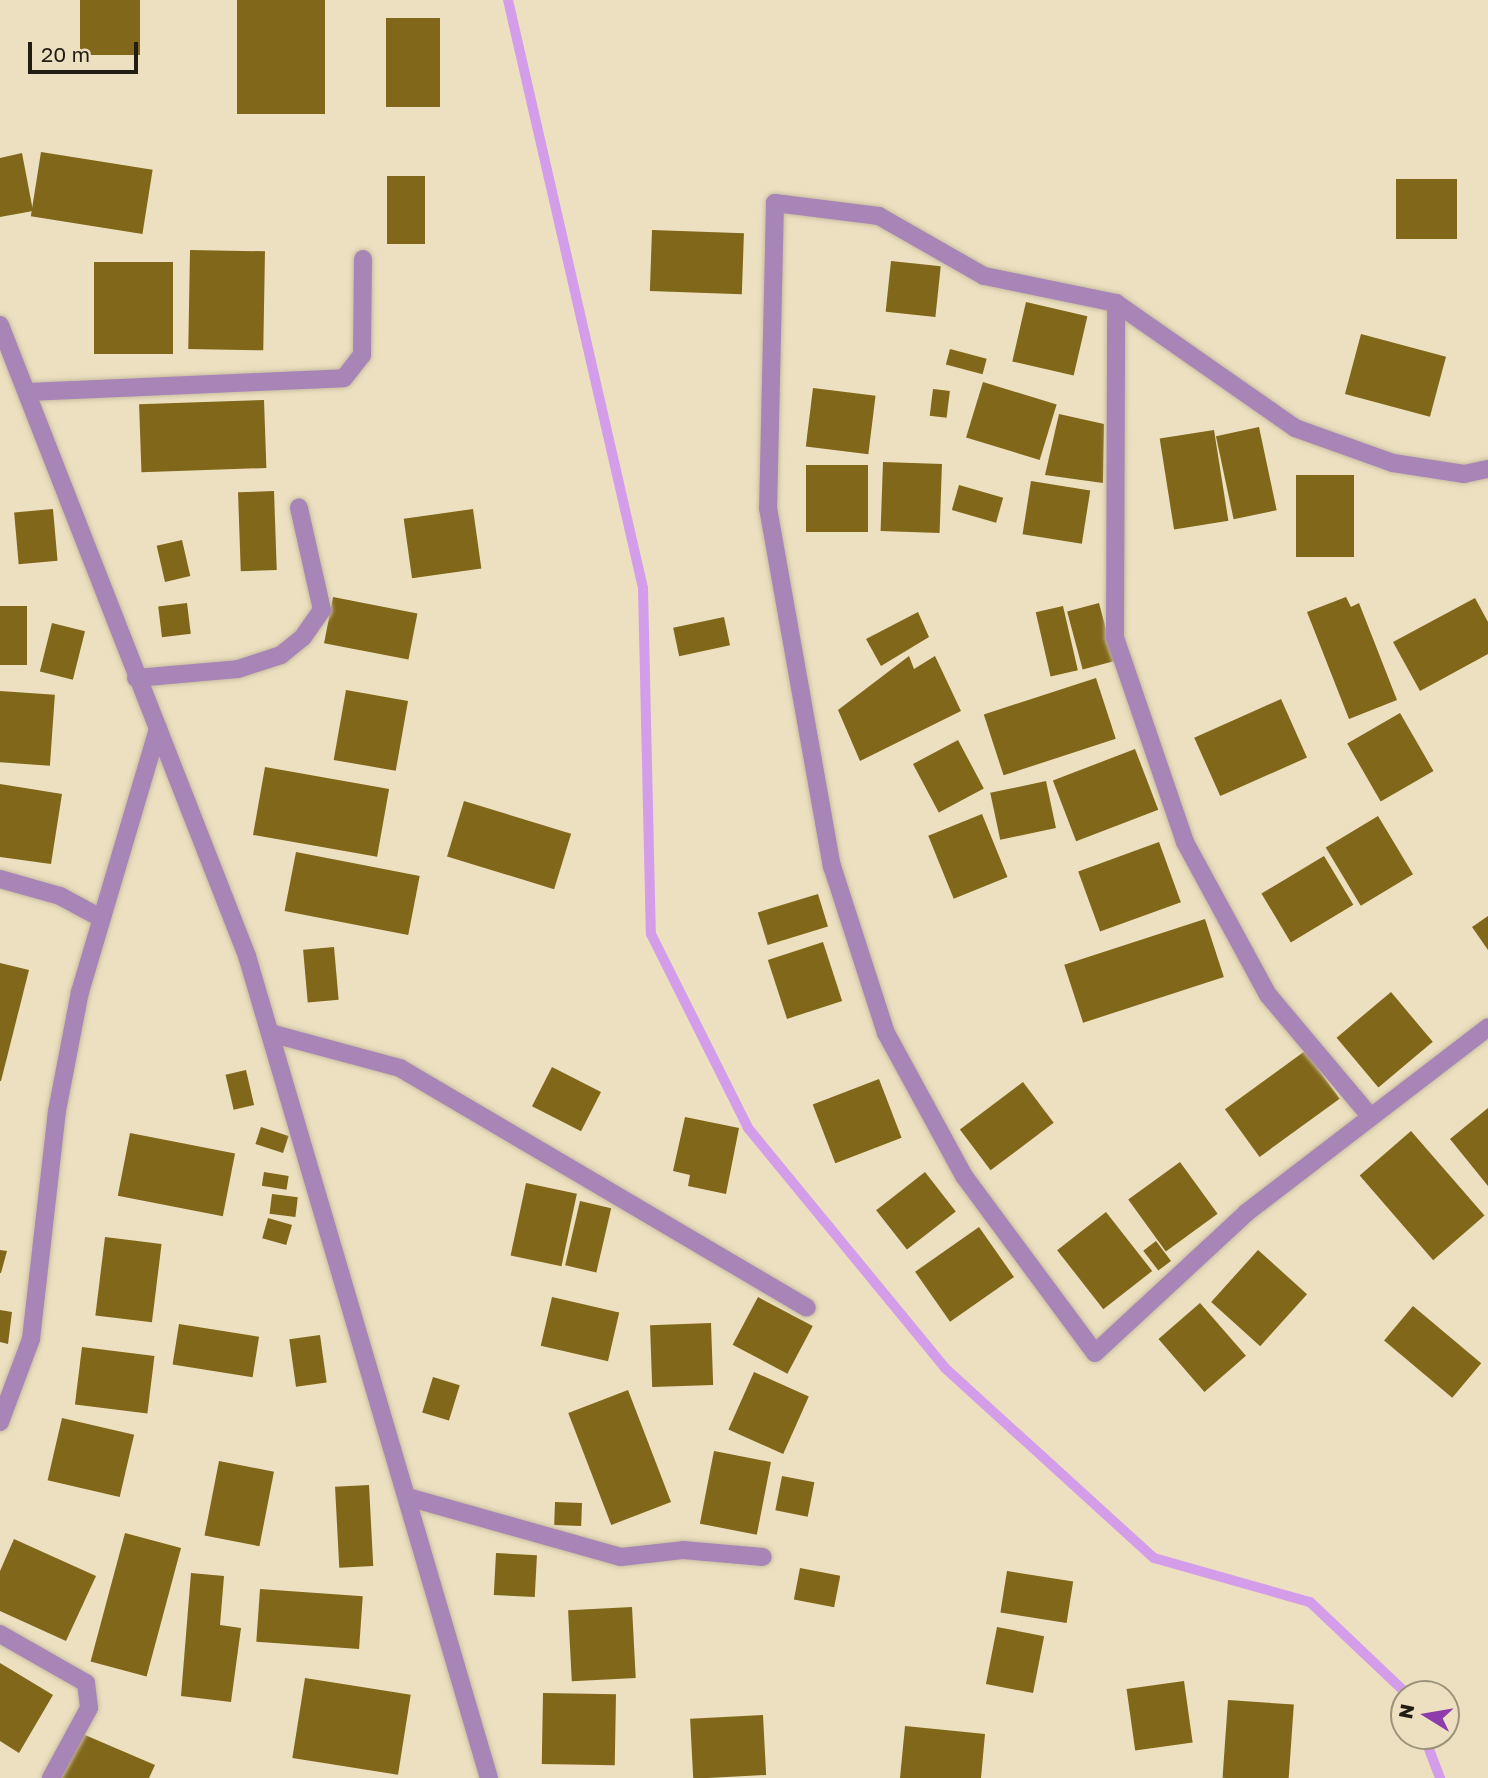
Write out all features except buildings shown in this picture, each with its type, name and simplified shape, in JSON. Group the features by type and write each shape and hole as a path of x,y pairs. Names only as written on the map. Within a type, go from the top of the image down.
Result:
{"street":[{"path":"1488,469 1464,474 1393,463 1295,428 1116,303 984,276 879,216 775,203 768,508 831,866 886,1033 964,1176 1095,1353 1246,1213 1488,1027"},
{"path":"28,392 344,378 362,355 363,259"},
{"path":"1116,303 1115,638 1185,842 1268,995 1370,1116"},
{"path":"0,326 247,956 411,1498 489,1778"},
{"path":"136,678 238,669 281,655 303,637 322,610 299,508"},
{"path":"0,1422 31,1339 57,1111 99,917 158,729"},
{"path":"0,879 60,896 99,917"},
{"path":"270,1033 400,1068 807,1308"},
{"path":"411,1498 621,1557 682,1550 763,1557"},
{"path":"0,1634 86,1683 89,1708 51,1778"}],"waterway":[{"path":"508,0 643,588 651,934 748,1128 945,1368 1154,1558 1310,1602 1392,1680"},
{"path":"1429,1750 1440,1778"}]}
